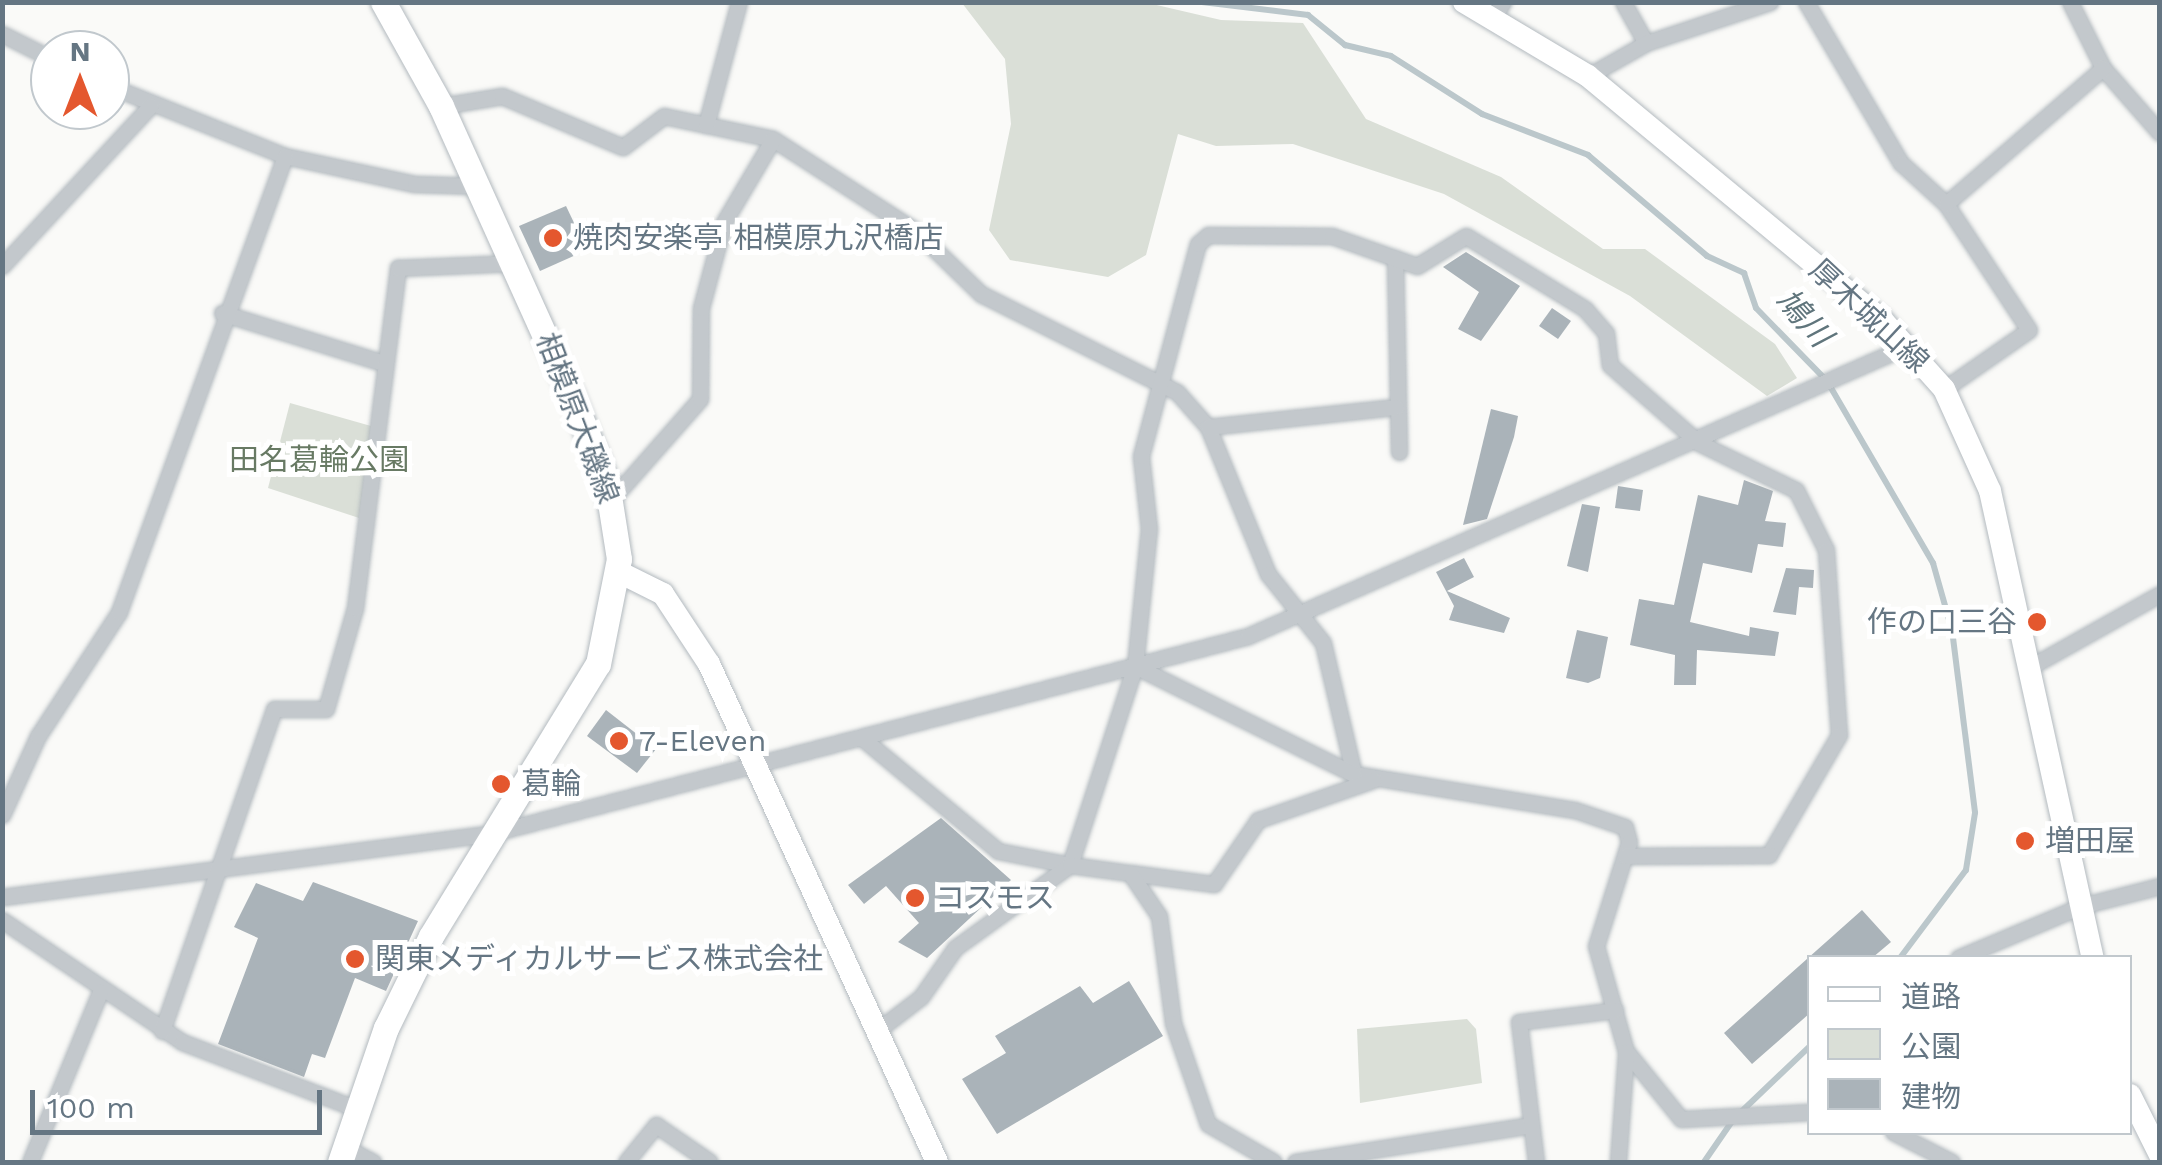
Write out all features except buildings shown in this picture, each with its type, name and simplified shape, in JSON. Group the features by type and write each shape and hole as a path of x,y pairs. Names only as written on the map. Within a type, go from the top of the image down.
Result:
{"main road":[{"name":"相模原大磯線","path":"343,1155 355,1108 431,936 593,674 619,572 612,500 480,186 442,106 383,2"},
{"name":"厚木城山線","path":"1464,2 1499,9 1588,76 1907,346 1944,389 1990,492 2092,955"},
{"path":"619,572 663,594 758,764 938,1162"},
{"path":"2132,1100 2160,1155"}],"street":[{"path":"706,125 739,2"},
{"path":"1588,76 1646,43 1770,2"},
{"path":"1806,2 1900,163 1946,204 2029,330 1944,389"},
{"path":"2070,2 2103,68 2160,134"},
{"path":"1626,3 1646,43"},
{"path":"2,34 30,48"},
{"path":"1946,204 2103,68"},
{"path":"130,95 285,156 415,184 480,186"},
{"path":"442,106 502,96 623,147 661,117 774,139 916,231 981,294 1163,382 1208,427 1268,574 1326,653 1354,774"},
{"path":"2,266 151,105"},
{"path":"612,500 700,399 701,308 724,222 774,139"},
{"path":"2,815 38,736 121,607 222,313 285,156"},
{"path":"878,1030 921,997 954,948 1070,864 1135,666 1149,528 1141,456 1163,382 1182,278 1202,238 1332,236 1423,264 1466,236 1539,274 1602,327 1615,370 1699,442 1804,500 1835,593 1839,735 1763,860 1705,850 1624,856"},
{"path":"1395,258 1399,452"},
{"path":"162,1031 214,871 274,708 326,708 355,608 384,362 400,266 513,263"},
{"path":"222,313 384,362"},
{"path":"2,897 494,833 1135,666 1300,615 1699,442 1907,346"},
{"path":"1208,427 1396,406"},
{"path":"2028,668 2160,594"},
{"path":"1135,666 1354,774 1606,819 1628,831 1624,856 1596,934 1626,1050 1618,1162"},
{"path":"862,738 998,850 1214,884 1258,820 1378,778"},
{"path":"1130,872 1159,916 1173,1023 1208,1124 1274,1162"},
{"path":"1965,955 2081,906 2160,886"},
{"path":"2,920 100,992 162,1031 355,1108"},
{"path":"30,1162 100,992"},
{"path":"1536,1162 1519,1022 1615,1010"},
{"path":"1626,1050 1671,1112 1704,1122 1807,1112"},
{"path":"626,1162 656,1125 710,1162"},
{"path":"1295,1162 1531,1125"},
{"path":"1899,1135 1952,1162"},
{"path":"343,1155 373,1162"}],"green space":[{"path":"962,3 1148,3 1221,20 1303,23 1366,119 1501,177 1603,249 1645,249 1775,344 1797,378 1767,396 1630,296 1444,194 1293,144 1216,146 1178,134 1146,255 1108,277 1010,260 989,230 1011,124 1005,59"},
{"name":"田名葛輪公園","path":"290,403 371,426 359,518 268,488"},
{"path":"1467,1019 1476,1029 1482,1083 1360,1103 1357,1029"}],"waterway":[{"name":"鳩川","path":"1202,2 1308,15 1345,45 1391,56 1482,114 1588,155 1707,256 1744,273 1756,308 1827,381 1933,563 1952,630 1975,813 1966,870 1902,955"},
{"name":"鳩川","path":"1742,1111 1807,1049"},
{"path":"1704,1162 1733,1120"}],"place":[{"name":"焼肉安楽亭 相模原九沢橋店","path":"553,238"},
{"name":"作の口三谷","path":"2037,622"},
{"name":"7-Eleven","path":"619,741"},
{"name":"葛輪","path":"501,784"},
{"name":"増田屋","path":"2025,841"},
{"name":"コスモス","path":"915,898"},
{"name":"関東メディカルサービス株式会社","path":"355,959"}]}
